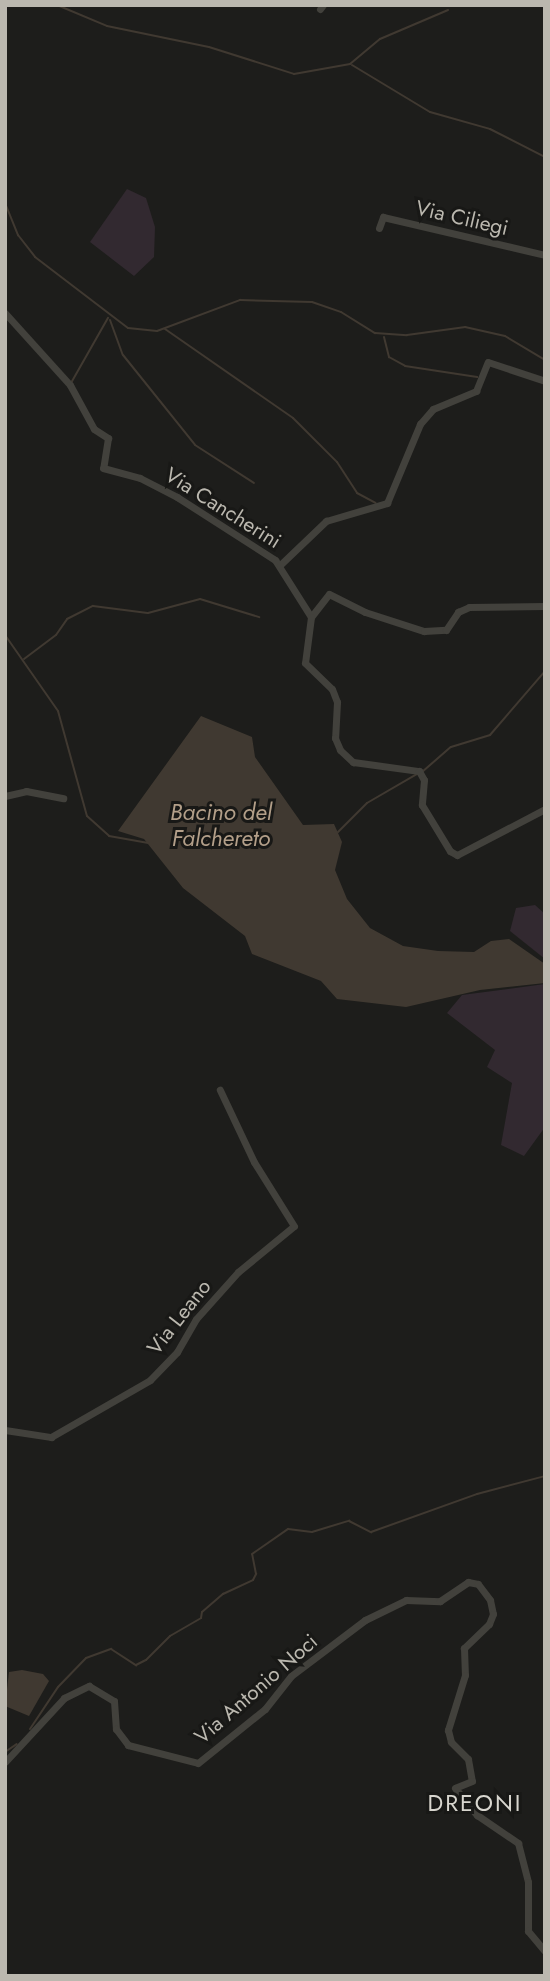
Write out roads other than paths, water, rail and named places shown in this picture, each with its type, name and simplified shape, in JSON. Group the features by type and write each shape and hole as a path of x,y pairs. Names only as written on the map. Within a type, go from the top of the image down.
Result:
{"street":[{"name":"Via Ciliegi","path":"379,228 383,217 545,256"},
{"name":"Via Cancherini","path":"5,313 70,384 94,429 108,438 102,460 106,471 139,478 177,497 281,565 310,617"},
{"path":"281,565 326,521 387,503 420,424 433,409 476,391 488,362 545,381"},
{"path":"545,606 469,607 458,612 446,629 424,631 365,612 329,594 310,617 304,663 332,689 337,702 335,738 340,750 353,762 419,771 424,780 422,805 450,852 457,855 545,808"},
{"path":"5,796 26,792 63,798"},
{"name":"Via Leano","path":"5,1430 51,1437 150,1380 177,1352 196,1319 238,1272 294,1226 254,1162 220,1090"},
{"name":"Via Antonio Noci","path":"5,1762 64,1698 89,1686 114,1701 116,1729 128,1745 198,1763 265,1709 291,1676 365,1620 406,1600 440,1601 468,1582 478,1584 490,1600 493,1614 489,1624 464,1648 465,1675 448,1730 451,1742 468,1759 472,1782 455,1788 477,1815 518,1843 528,1882 528,1931 545,1951"}],"water":[{"name":"Bacino del Falchereto","path":"201,716 252,737 255,757 303,825 334,824 342,842 335,870 347,899 370,928 403,946 438,951 474,952 491,941 509,939 545,964 545,983 480,990 406,1007 337,999 321,981 252,954 245,936 183,888 144,839 118,831"},
{"path":"22,1670 43,1674 49,1681 29,1716 5,1706 9,1672"}],"waterway":[{"path":"57,5 107,26 209,47 294,74 350,64 380,39 448,10"},
{"path":"352,65 430,112 490,129 545,157"},
{"path":"5,203 18,235 35,257 128,328 157,331 240,300 312,302 341,312 375,333 407,335 465,327 505,336 545,360"},
{"path":"71,383 108,318"},
{"path":"110,320 123,355 195,445 254,483"},
{"path":"165,329 293,418 337,462 357,493 376,503"},
{"path":"384,337 389,357 405,366 477,377"},
{"path":"24,659 56,635 67,619 93,606 148,613 200,599 259,617"},
{"path":"5,635 58,711 87,816 109,836 148,843"},
{"path":"422,772 451,747 490,735 545,671"},
{"path":"338,832 367,803 417,774"},
{"path":"30,1729 58,1687 86,1658 111,1649 136,1665 146,1660 170,1636 201,1618 202,1612 223,1594 253,1580 256,1574 252,1554 288,1529 312,1532 349,1521 371,1532 477,1494 545,1476"},
{"path":"5,1752 17,1744"}],"district":[{"name":"DREONI","path":"475,1803"}]}
